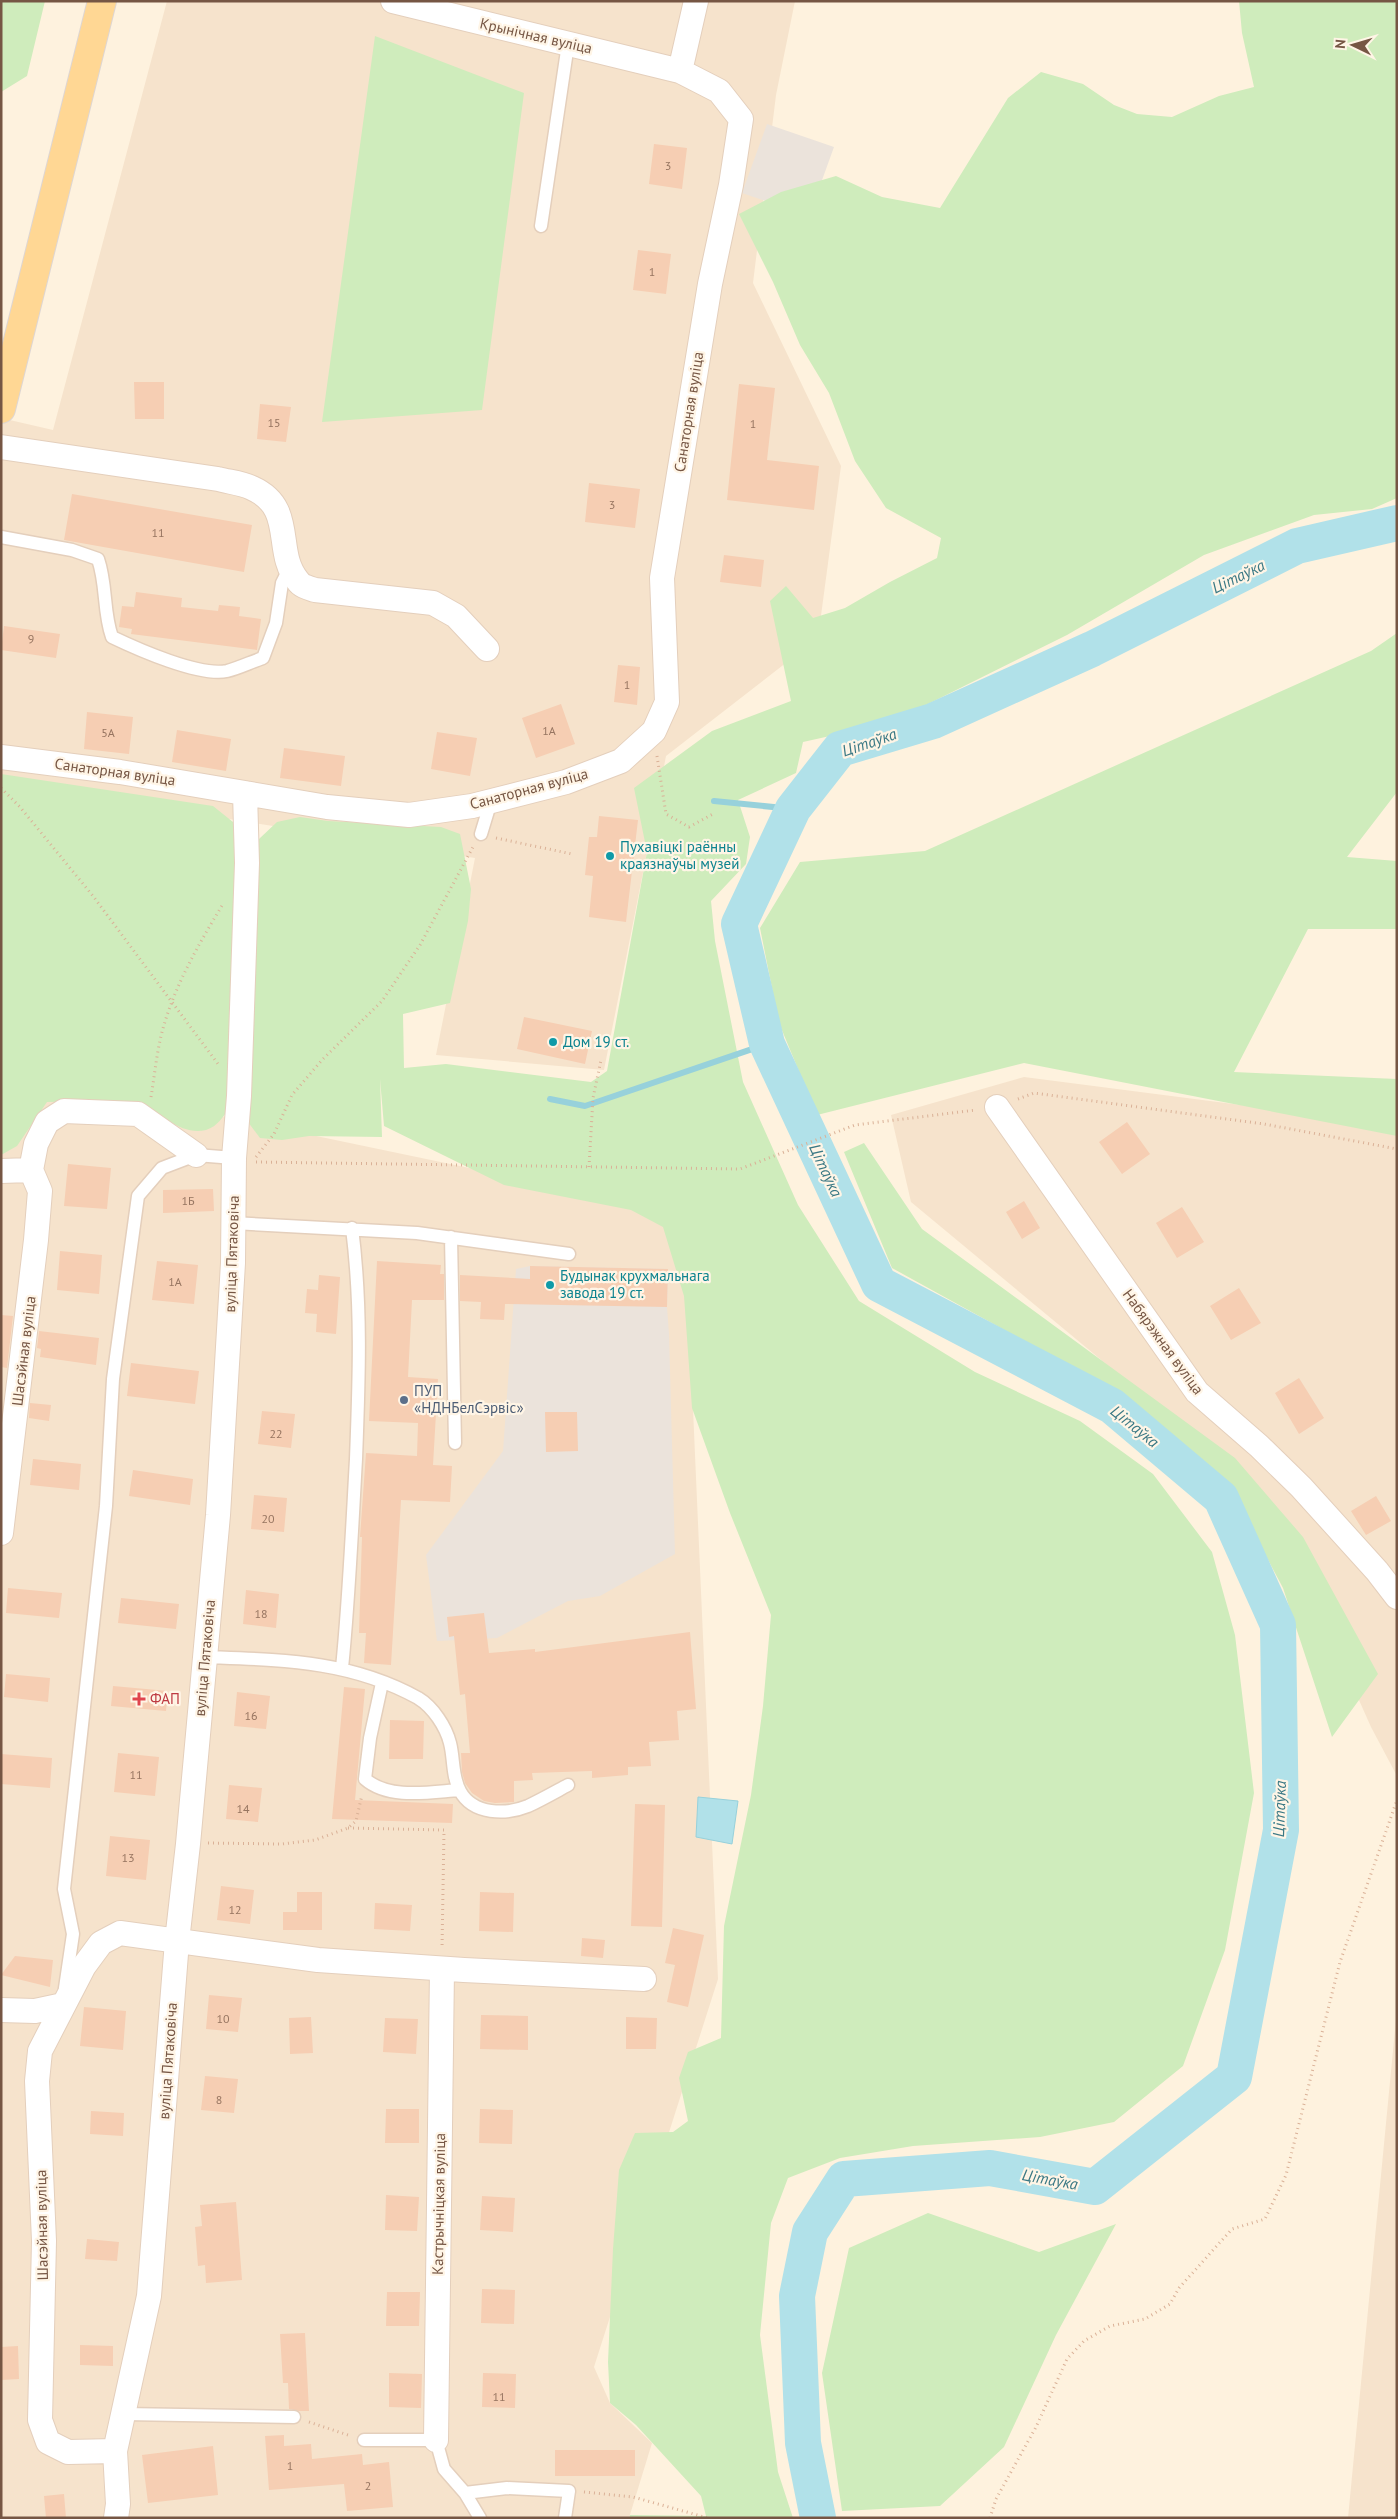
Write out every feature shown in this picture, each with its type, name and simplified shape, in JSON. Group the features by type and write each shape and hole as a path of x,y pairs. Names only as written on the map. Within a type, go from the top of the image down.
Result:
{"main road":[{"path":"1,409 102,1"}],"street":[{"name":"Крынічная вуліца","path":"393,1 680,71 718,91 742,119 731,185 710,284"},
{"path":"680,71 696,1"},
{"name":"Санаторная вуліца","path":"1,757 120,772 328,807 409,815 491,801 566,782 621,761 654,731 667,702 662,578 710,284"},
{"path":"1,447 208,477 252,488 273,503 282,520 289,568 299,583 315,590 433,603 456,616 487,649"},
{"name":"вуліца Пятаковіча","path":"116,2518 118,2504 115,2451 149,2296 161,2165 176,1941 188,1844 218,1515 234,1263 234,1158 239,1096 247,863 245,793"},
{"name":"Набярэжная вуліца","path":"997,1107 1197,1392 1259,1446 1300,1487 1377,1571 1397,1597"},
{"path":"1,1170 31,1170 36,1144 47,1122 64,1111 138,1114 196,1155"},
{"name":"Шасэйная вуліца","path":"1,1534 36,1240 40,1191 31,1170"},
{"name":"Шасэйная вуліца","path":"115,2451 68,2452 48,2442 40,2420 44,2240 37,2081 40,2051 62,2005 84,1966 101,1943 120,1934 318,1960 442,1969 644,1979"},
{"name":"Кастрычніцкая вуліца","path":"436,2440 442,1969"},
{"path":"1,2010 35,2011 62,2005"}],"lane":[{"path":"541,226 568,44"},
{"path":"1,537 72,550 98,559 104,576 106,622 112,637 143,652 186,666 225,671 264,658 276,623 282,583 289,568"},
{"path":"481,834 491,801"},
{"path":"62,2005 73,1934 64,1889 106,1506 113,1379 138,1196 162,1168 196,1155 234,1158"},
{"path":"233,1223 352,1228 451,1237 569,1254"},
{"path":"342,1668 347,1616 360,1364 358,1282 352,1228"},
{"path":"451,1237 455,1443"},
{"path":"205,1657 296,1660 342,1668 382,1682 419,1699 437,1716 450,1742 459,1790 468,1802 485,1810 504,1812 527,1806 568,1785"},
{"path":"382,1682 370,1738 365,1779 374,1786 410,1794 459,1790"},
{"path":"124,2414 294,2417"},
{"path":"364,2440 436,2440 444,2469 465,2493 480,2518"},
{"path":"465,2493 507,2488 569,2491 566,2518"}],"path":[{"path":"654,731 666,814 689,827 713,814"},
{"path":"1,788 20,807 94,896 239,1096"},
{"path":"572,854 481,834 420,945 382,1001 322,1060 292,1095 274,1134 253,1162 740,1169 855,1125 997,1107 1034,1093 1264,1124 1397,1149"},
{"path":"147,1120 164,1026 172,1002 190,959 227,896"},
{"path":"589,1167 593,1098 601,1060"},
{"path":"348,1828 356,1821 365,1779"},
{"path":"990,2518 996,2499 1036,2427 1067,2359 1084,2341 1110,2326 1145,2318 1170,2304 1180,2288 1232,2230 1265,2219 1286,2176 1340,1962 1397,1800"},
{"path":"188,1844 282,1844 315,1840 348,1828 444,1830 442,1969"},
{"path":"294,2417 364,2440"},
{"path":"569,2491 633,2496 708,2518"}],"shaded area":[{"path":"167,1 795,1 776,95 753,283 841,466 818,638 666,756 604,1070 436,1055 475,858 1,783 1,418 53,430"},
{"path":"767,124 834,147 809,216 742,193"},
{"path":"1397,896 1397,1776 1371,1727 1270,1500 911,1202 891,1115 1024,1077 1395,1125"},
{"path":"1,1070 694,1215 693,1409 718,1979 594,2367 610,2403 652,2443 629,2518 1,2518"},
{"path":"530,1266 668,1269 667,1307 675,1554 600,1596 568,1601 497,1638 437,1641 426,1555 503,1451 516,1269"},
{"path":"1397,2009 1397,2518 1348,2518"}],"green space":[{"path":"1,1 45,1 27,76 1,92"},
{"path":"1239,1 1397,1 1397,498 1372,509 1314,515 1204,555 1067,635 910,713 857,730 803,742 796,773 738,800 750,837 746,864 711,901 715,941 743,1082 798,1205 859,1301 975,1372 1080,1421 1153,1474 1212,1552 1235,1635 1254,1793 1225,1950 1183,2066 1114,2122 1040,2137 913,2146 840,2158 788,2178 771,2223 760,2335 778,2472 793,2518 629,2518 630,2515 706,2516 701,2496 636,2425 610,2403 608,2362 613,2249 619,2170 635,2133 673,2132 688,2121 679,2078 688,2052 721,2038 724,1926 751,1795 763,1706 771,1615 730,1513 692,1408 684,1296 663,1227 631,1210 504,1185 384,1126 380,1079 382,1137 309,1136 282,1140 260,1138 248,1122 259,839 277,822 300,817 328,821 441,827 460,834 471,889 468,921 450,1003 403,1014 404,1068 446,1064 591,1082 607,1071 647,852 634,788 712,731 791,701 770,601 786,586 813,618 845,608 937,558 941,538 886,508 855,461 829,393 800,345 773,282 739,214 781,192 836,176 882,197 940,208 1008,98 1041,72 1083,84 1114,105 1137,114 1172,117 1219,96 1254,87 1242,33"},
{"path":"375,36 524,93 482,410 322,422"},
{"path":"1397,633 1397,792 1347,857 1397,861 1397,929 1308,929 1234,1072 1397,1079 1397,1136 1024,1063 817,1115 779,1023 760,928 800,862 925,851 1371,651"},
{"path":"1,774 213,806 233,822 237,847 230,1107 214,1126 206,1130 189,1130 150,1110 118,1102 47,1102 17,1146 1,1155"},
{"path":"864,1143 922,1229 1235,1458 1303,1537 1378,1674 1332,1737 1283,1588 1229,1486 1117,1392 892,1268 844,1152"},
{"path":"928,2213 1039,2252 1116,2224 1056,2335 1004,2447 940,2506 842,2511 822,2373 849,2248"}],"water":[{"path":"698,1797 738,1801 732,1844 696,1837"}],"building":[{"path":"654,144 687,148 682,189 649,184"},
{"path":"638,250 671,254 666,294 633,290"},
{"path":"134,382 164,382 164,419 135,419"},
{"path":"739,384 775,388 767,460 819,466 814,510 727,500"},
{"path":"260,404 291,407 286,442 257,439"},
{"path":"589,483 640,489 635,528 585,522"},
{"path":"72,494 252,525 244,572 64,540"},
{"path":"724,555 764,560 761,587 720,582"},
{"path":"136,592 182,598 181,607 218,611 219,605 240,607 239,616 261,619 257,650 131,634 132,629 119,627 122,606 134,607"},
{"path":"4,626 60,634 56,658 1,650"},
{"path":"618,665 640,667 637,705 614,702"},
{"path":"561,704 575,744 536,758 522,718"},
{"path":"87,712 133,717 129,754 84,749"},
{"path":"177,730 231,739 226,771 172,762"},
{"path":"437,732 477,738 470,776 431,769"},
{"path":"284,748 345,756 341,786 280,778"},
{"name":"Пухавіцкі раённы краязнаўчы музей","path":"599,816 638,820 626,922 589,917 593,876 585,875 589,837 597,837"},
{"path":"524,1017 592,1031 585,1064 517,1049"},
{"path":"1127,1122 1150,1154 1122,1174 1099,1142"},
{"path":"68,1164 111,1168 107,1209 64,1206"},
{"path":"213,1189 214,1211 163,1213 163,1190"},
{"path":"1024,1201 1040,1228 1022,1239 1006,1212"},
{"path":"1182,1207 1204,1242 1177,1258 1156,1223"},
{"path":"60,1251 102,1255 99,1294 57,1290"},
{"path":"157,1261 198,1265 194,1304 152,1300"},
{"path":"377,1261 441,1265 440,1274 444,1274 444,1300 412,1300 408,1377 438,1379 433,1465 452,1466 450,1502 401,1500 391,1665 364,1663 366,1633 359,1633 362,1537 360,1537 366,1453 417,1456 418,1423 369,1421"},
{"path":"530,1266 668,1269 667,1307 505,1304 504,1320 480,1319 481,1302 460,1301 460,1275 530,1279"},
{"path":"319,1275 340,1277 336,1334 316,1332 317,1314 305,1313 307,1289 318,1290"},
{"path":"1239,1288 1261,1323 1231,1340 1210,1306"},
{"path":"1,1315 13,1316 7,1368 1,1367"},
{"path":"39,1331 99,1338 96,1365 40,1357 41,1349 37,1348"},
{"path":"131,1363 199,1371 195,1404 127,1396"},
{"path":"1299,1378 1324,1418 1299,1434 1275,1393"},
{"path":"30,1403 51,1405 49,1421 29,1418"},
{"path":"262,1411 295,1414 291,1448 258,1444"},
{"path":"545,1412 577,1412 578,1451 546,1452"},
{"path":"33,1459 81,1464 79,1490 30,1485"},
{"path":"133,1470 193,1479 190,1505 129,1496"},
{"path":"254,1495 287,1498 284,1532 251,1529"},
{"path":"1376,1496 1391,1521 1366,1535 1351,1511"},
{"path":"8,1588 62,1593 59,1618 6,1613"},
{"path":"246,1590 279,1594 276,1628 243,1624"},
{"path":"121,1598 179,1604 176,1629 118,1623"},
{"path":"484,1613 489,1653 535,1649 535,1652 690,1632 696,1709 677,1711 679,1740 649,1742 651,1766 628,1767 628,1775 592,1778 592,1771 532,1773 533,1780 514,1781 514,1802 495,1803 484,1801 472,1793 465,1783 462,1772 461,1753 470,1753 465,1694 460,1695 454,1636 449,1637 447,1617"},
{"path":"6,1674 50,1678 48,1702 4,1697"},
{"name":"ФАП","path":"113,1686 168,1691 166,1711 111,1706"},
{"path":"344,1687 365,1689 355,1800 453,1804 452,1823 332,1819"},
{"path":"237,1692 270,1696 266,1729 234,1726"},
{"path":"390,1720 424,1721 423,1759 389,1759"},
{"path":"118,1753 159,1757 155,1796 114,1792"},
{"path":"1,1754 52,1758 50,1788 1,1784"},
{"path":"229,1785 262,1788 258,1822 226,1819"},
{"path":"635,1804 665,1805 662,1927 631,1926"},
{"path":"110,1836 150,1840 146,1880 106,1876"},
{"path":"221,1886 254,1890 250,1924 217,1920"},
{"path":"297,1892 322,1892 322,1930 283,1930 283,1912 297,1912"},
{"path":"480,1892 514,1893 513,1932 479,1931"},
{"path":"375,1903 412,1905 410,1931 374,1929"},
{"path":"673,1928 704,1935 688,2007 667,2002 675,1965 665,1963"},
{"path":"582,1938 605,1940 603,1958 581,1956"},
{"path":"15,1956 53,1960 50,1987 1,1975"},
{"path":"209,1995 242,1998 238,2032 206,2029"},
{"path":"84,2007 126,2011 123,2050 80,2046"},
{"path":"481,2015 528,2016 528,2050 480,2049"},
{"path":"311,2017 313,2053 290,2054 289,2018"},
{"path":"626,2017 657,2018 656,2049 626,2049"},
{"path":"385,2018 418,2019 416,2054 383,2052"},
{"path":"205,2076 238,2079 234,2113 201,2110"},
{"path":"386,2109 419,2109 419,2143 385,2143"},
{"path":"480,2109 513,2110 512,2144 479,2143"},
{"path":"91,2111 124,2113 123,2136 90,2134"},
{"path":"386,2195 419,2197 417,2231 385,2230"},
{"path":"482,2196 515,2198 513,2232 480,2230"},
{"path":"236,2202 242,2280 206,2283 205,2265 198,2266 195,2227 202,2226 200,2205"},
{"path":"87,2239 119,2242 117,2261 85,2259"},
{"path":"482,2289 515,2290 514,2324 481,2323"},
{"path":"387,2292 420,2292 419,2326 386,2326"},
{"path":"305,2333 309,2411 299,2411 289,2409 288,2383 283,2383 280,2334"},
{"path":"80,2345 113,2346 113,2366 80,2365"},
{"path":"18,2346 19,2379 1,2380 1,2347"},
{"path":"389,2373 422,2374 421,2408 389,2407"},
{"path":"483,2373 516,2374 515,2408 482,2407"},
{"path":"284,2435 284,2446 311,2444 312,2459 362,2454 363,2465 389,2462 393,2507 347,2511 344,2484 269,2490 265,2436"},
{"path":"213,2446 218,2495 148,2503 142,2455"},
{"path":"555,2450 635,2450 635,2476 555,2476"},
{"path":"64,2494 66,2518 46,2518 44,2496"}],"waterway":[{"name":"Цітаўка","path":"818,2518 803,2443 797,2296 810,2232 844,2179 990,2168 1095,2187 1234,2077 1281,1830 1278,1625 1221,1498 1112,1406 879,1284 767,1044 739,924 793,809 840,749 933,721 1092,649 1297,546 1397,523"},
{"path":"714,801 793,809"},
{"path":"550,1099 585,1106 767,1044"}],"place":[{"name":"Пухавіцкі раённы краязнаўчы музей","path":"610,856"},
{"name":"Дом 19 ст.","path":"553,1042"},
{"name":"Будынак крухмальнага завода 19 ст.","path":"550,1285"},
{"name":"ПУП «НДНБелСэрвіс»","path":"404,1400"},
{"name":"ФАП","path":"139,1699"}]}
